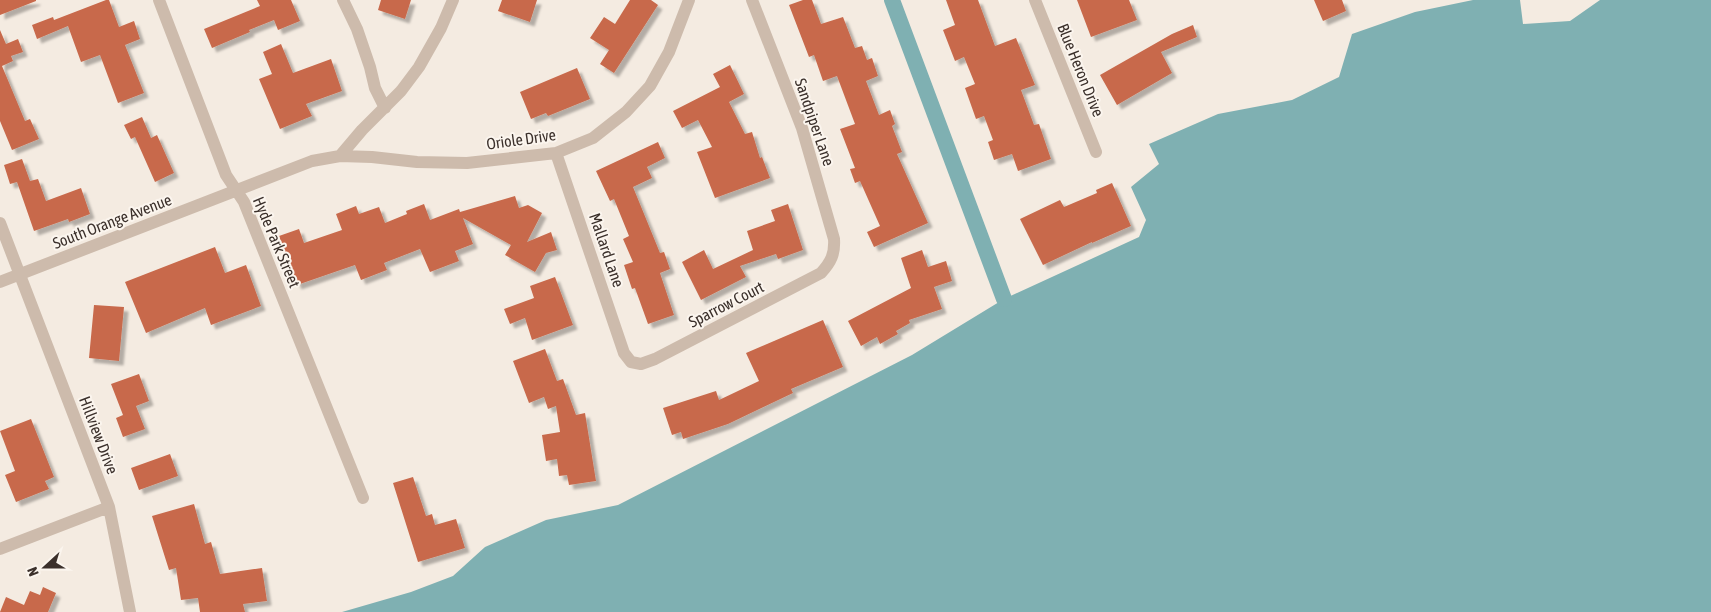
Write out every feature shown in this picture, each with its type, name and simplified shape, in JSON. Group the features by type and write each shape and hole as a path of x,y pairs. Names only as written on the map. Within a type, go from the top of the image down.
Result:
{"street":[{"name":"Hyde Park Street","path":"159,0 226,175 244,202 364,498"},
{"path":"343,0 357,29 375,88 385,108"},
{"path":"340,156 362,130 401,91 430,49 453,0"},
{"name":"Oriole Drive","path":"236,190 312,161 340,156 417,162 467,163 556,153 593,138 626,112 650,86 668,52 689,0"},
{"name":"Sandpiper Lane","path":"752,0 802,128 834,239 835,248 832,258"},
{"name":"Blue Heron Drive","path":"1035,0 1096,152"},
{"name":"Mallard Lane","path":"556,153 624,352 628,358"},
{"name":"South Orange Avenue","path":"0,282 236,190"},
{"name":"Hillview Drive","path":"0,223 109,507 130,612"},
{"name":"Sparrow Court","path":"628,358 631,362 641,364 655,359 821,273 832,258"},
{"path":"0,549 109,507"}],"water":[{"path":"1473,0 1520,0 1523,24 1570,21 1600,0 1711,0 1711,612 342,612 411,592 453,576 485,547 546,520 618,505 912,355 1004,299 1139,237 1146,220 1131,187 1159,164 1149,144 1218,114 1292,100 1339,77 1352,34 1415,12"}],"building":[{"path":"0,0 36,0 36,1 0,15"},
{"path":"109,0 119,27 134,21 140,39 125,45 144,93 118,103 100,55 81,62 68,26 37,39 32,25 53,17 54,20"},
{"path":"257,0 291,0 300,21 278,30 274,20 212,48 204,29 260,6"},
{"path":"381,0 411,0 405,19 378,10"},
{"path":"502,0 537,0 530,22 498,11"},
{"path":"630,0 651,0 658,5 614,73 600,64 609,50 590,38 604,17 615,24"},
{"path":"803,0 812,0 821,24 843,17 855,48 862,46 867,60 872,58 878,76 866,81 879,115 890,110 895,124 892,126 902,152 897,154 928,223 874,247 867,232 880,226 860,181 855,183 850,169 855,168 840,129 855,124 837,76 823,81 814,55 809,57 789,5"},
{"path":"946,0 978,0 995,46 1016,38 1035,85 1021,90 1034,125 1039,124 1051,159 1018,171 1012,154 994,160 988,142 993,140 984,116 976,119 965,88 975,84 964,57 955,61 943,30 955,25"},
{"path":"1077,0 1129,0 1137,20 1091,37"},
{"path":"1314,0 1342,0 1346,11 1323,21"},
{"path":"1193,25 1197,37 1161,52 1172,73 1117,105 1100,75 1172,34"},
{"path":"0,30 6,44 18,39 23,52 11,56 13,61 2,66 25,121 30,119 39,139 12,150 0,121"},
{"path":"281,44 293,73 331,59 342,91 306,104 312,116 280,129 259,79 272,74 263,52"},
{"path":"730,65 744,94 729,102 745,134 752,132 760,158 762,157 770,178 715,198 697,152 712,147 698,120 682,128 673,111 720,87 713,74"},
{"path":"577,68 590,99 548,116 546,113 531,119 520,92"},
{"path":"142,117 151,138 157,135 174,173 155,182 135,137 131,139 124,125"},
{"path":"658,142 665,158 647,167 652,178 633,187 660,253 664,252 670,269 660,273 674,315 648,324 635,288 632,289 624,265 633,262 623,239 629,236 614,199 610,201 596,171"},
{"path":"22,159 30,181 38,179 46,201 81,188 90,214 69,222 68,219 34,231 17,182 10,184 4,165"},
{"path":"1112,183 1131,226 1043,265 1020,219 1060,200 1064,207 1097,193 1096,190"},
{"path":"515,196 519,208 528,205 542,213 527,242 551,232 557,250 546,253 535,272 505,255 511,245 463,218 473,244 455,251 459,261 430,272 420,249 384,263 387,270 361,280 355,265 297,285 279,236 299,229 304,243 342,230 336,214 356,206 359,214 379,207 385,223 407,214 406,211 424,204 430,220 459,209 460,212"},
{"path":"788,204 803,250 778,259 776,254 740,266 746,277 701,300 682,262 704,250 713,269 753,250 747,231 775,221 771,210"},
{"path":"215,247 225,273 246,265 261,306 211,325 205,308 146,333 125,282"},
{"path":"922,250 928,267 946,261 952,281 934,287 942,309 909,320 910,323 896,331 898,334 880,344 877,337 861,346 848,321 911,288 901,258"},
{"path":"555,277 573,325 532,340 525,318 510,324 504,309 534,298 530,286"},
{"path":"94,305 124,307 119,361 89,358"},
{"path":"823,320 843,367 791,389 793,393 728,424 683,439 681,432 672,435 663,408 716,391 719,400 759,381 746,353"},
{"path":"545,349 557,381 563,379 576,415 585,413 596,481 569,485 567,475 559,476 557,459 546,461 542,435 560,432 556,406 548,409 544,397 529,403 513,361"},
{"path":"139,374 149,401 136,406 145,429 123,437 116,418 123,415 111,384"},
{"path":"31,419 54,477 45,481 49,489 16,502 5,475 15,471 0,431"},
{"path":"170,454 178,476 139,490 131,468"},
{"path":"413,477 426,516 432,514 435,525 456,519 465,548 418,562 393,483"},
{"path":"194,504 205,544 211,542 220,574 262,568 267,601 243,604 245,612 200,612 198,598 181,600 176,568 169,570 152,516"},
{"path":"43,587 56,593 48,612 0,612 6,597 24,605 30,591 40,595"}],"waterway":[{"path":"892,0 1004,299"}]}
